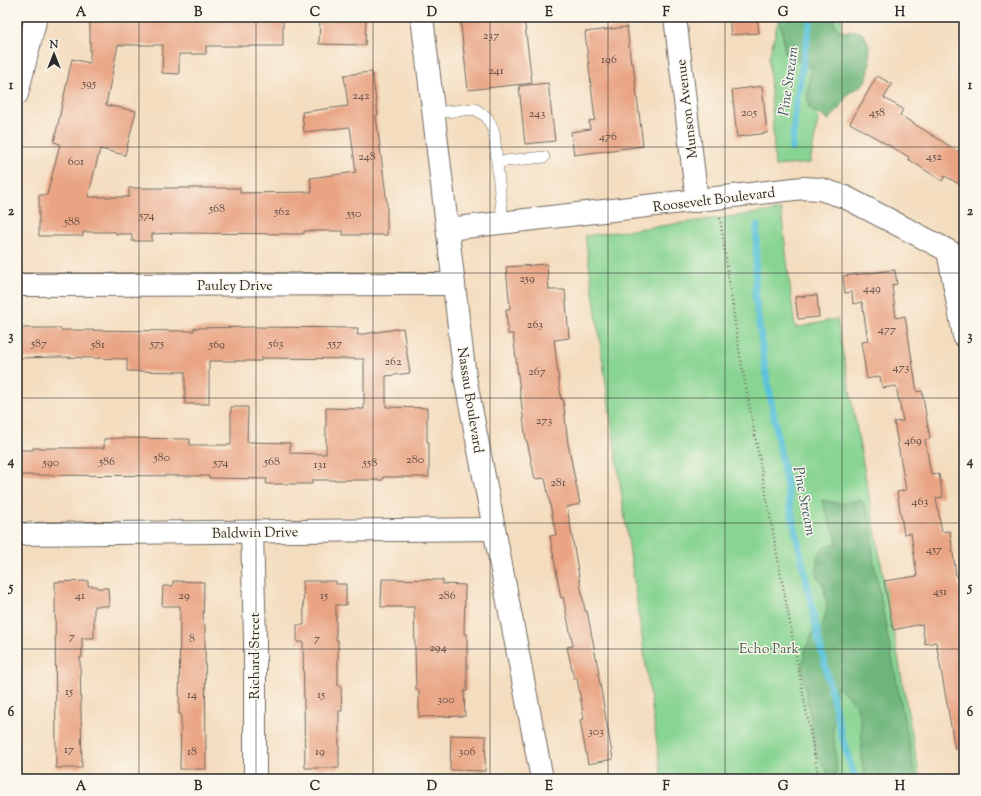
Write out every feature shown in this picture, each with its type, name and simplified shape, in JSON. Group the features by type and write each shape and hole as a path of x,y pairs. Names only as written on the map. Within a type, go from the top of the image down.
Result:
{"street":[{"path":"17,94 36,17"},
{"name":"Nassau Boulevard","path":"422,17 465,377 542,779"},
{"name":"Munson Avenue","path":"675,17 697,201"},
{"name":"Roosevelt Boulevard","path":"448,229 803,188 820,189 845,197 956,255"},
{"path":"956,255 964,336"},
{"name":"Pauley Drive","path":"17,285 454,284"},
{"name":"Baldwin Drive","path":"17,534 494,529"},
{"name":"Richard Street","path":"252,532 255,639 255,779"}],"lane":[{"path":"433,113 475,108 487,117 494,132 503,222"},
{"path":"497,162 544,157"}],"path":[{"path":"720,218 739,350 819,779"}],"green space":[{"path":"779,17 785,54 791,55 796,60 806,63 811,71 808,93 809,107 819,114 810,163 775,166 769,58"},
{"path":"780,17 834,17 835,26 839,31 860,32 867,41 870,64 867,78 861,86 846,96 840,108 829,120 818,113 813,112 809,108 808,92 811,71 806,63 796,60 791,55 785,54"},
{"path":"834,17 842,17 841,31 836,27"},
{"name":"Echo Park","path":"781,210 795,328 837,319 920,779 662,779 585,236"},
{"path":"822,500 833,503 847,503 861,500 868,514 874,562 916,779 867,779 862,761 861,724 859,715 854,703 837,685 833,728 837,770 834,779 832,779 816,754 802,667 806,647 813,633 823,623 827,608 824,585 817,577 818,556 825,547 838,543"}],"building":[{"path":"90,17 283,17 283,46 206,46 206,54 179,54 179,74 162,73 163,45 118,45 106,105 136,111 125,155 100,149 88,197 129,197 129,188 240,188 240,193 312,192 310,178 356,172 350,127 304,132 302,112 348,106 344,75 372,72 387,203 387,235 343,235 343,231 304,231 304,234 177,233 152,234 152,241 132,241 132,234 116,234 116,232 83,232 83,236 39,236 39,195 47,195 60,144 54,142 72,59 90,63"},
{"path":"320,17 366,17 365,45 319,44"},
{"path":"460,17 524,17 532,83 468,90"},
{"path":"729,17 757,17 759,33 731,35"},
{"path":"627,27 643,146 574,155 571,132 590,129 589,121 595,120 585,32"},
{"path":"877,76 892,84 884,98 903,109 900,115 964,155 964,187 945,176 942,181 908,159 909,157 850,123"},
{"path":"548,83 555,141 525,144 519,86"},
{"path":"762,86 767,133 737,137 732,90"},
{"path":"547,264 549,290 565,290 569,338 554,340 568,444 580,504 567,507 585,611 587,611 599,673 613,759 588,764 580,720 584,719 577,678 574,678 567,647 573,646 563,597 561,598 550,536 556,535 545,478 535,479 526,441 513,334 508,334 506,309 510,309 506,267"},
{"path":"895,270 897,284 892,285 896,318 905,316 917,392 922,391 930,439 925,440 931,475 939,474 943,497 936,498 942,532 950,531 956,576 957,575 964,614 964,748 955,749 936,642 925,644 922,624 893,630 884,581 917,576 911,533 904,534 897,492 906,490 894,422 903,421 896,386 882,388 880,376 867,379 861,342 868,341 862,302 853,304 852,292 845,293 843,276"},
{"path":"817,295 819,317 798,319 795,297"},
{"path":"17,328 60,328 60,330 194,331 194,328 358,328 357,335 403,328 410,373 386,376 386,407 427,408 429,477 383,477 383,480 312,480 312,484 266,484 267,479 209,478 209,476 17,475 17,450 33,450 33,448 104,448 104,439 121,438 190,439 190,445 231,445 231,407 248,407 247,442 290,443 290,453 326,454 326,408 364,409 364,359 261,358 261,361 209,361 209,404 185,404 185,372 127,371 127,359 60,357 17,358"},
{"path":"382,579 443,580 443,584 465,585 464,634 467,634 467,691 464,691 465,716 419,717 419,690 416,690 414,607 381,607"},
{"path":"88,581 88,586 108,588 109,606 94,606 94,638 82,638 82,657 80,657 82,768 56,768 55,582"},
{"path":"173,581 204,582 203,625 205,625 206,769 180,769 180,606 162,606 163,586 173,586"},
{"path":"303,581 336,581 336,584 346,584 346,605 336,605 338,686 341,686 342,711 339,711 339,768 305,768 303,642 297,642 297,625 304,625"},
{"path":"451,735 486,736 485,771 450,770"}],"waterway":[{"name":"Pine Stream","path":"792,149 796,103 811,17"},
{"name":"Pine Stream","path":"757,225 755,295 765,367 790,505 820,645 843,741 855,779"}]}
